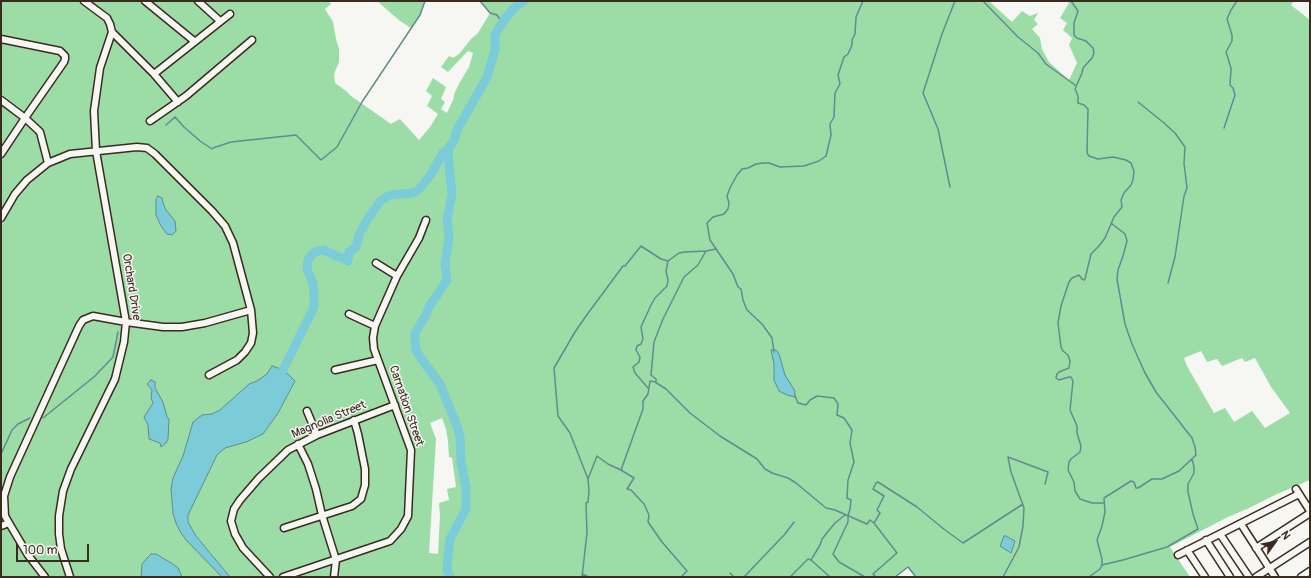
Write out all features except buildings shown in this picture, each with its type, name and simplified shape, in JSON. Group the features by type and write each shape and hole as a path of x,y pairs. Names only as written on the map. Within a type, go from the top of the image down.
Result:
{"street":[{"path":"84,1 106,18 110,24 112,32 154,74 178,102"},
{"path":"145,1 194,42"},
{"path":"198,1 220,21"},
{"path":"154,74 230,14"},
{"name":"Orchard Drive","path":"70,577 61,549 59,534 59,516 63,491 71,469 115,379 124,342 126,322 96,151 94,111 100,68 112,32"},
{"path":"1,39 60,51 65,56 64,62 2,152"},
{"path":"150,121 178,102 252,40"},
{"path":"1,100 25,118 40,132 48,163"},
{"path":"1,218 15,194 27,180 48,163 70,154 137,146 147,148 155,154 212,210 225,226 233,243 251,310 253,333 251,343 237,360 209,375"},
{"name":"Carnation Street","path":"283,577 390,541 401,530 408,516 411,450 374,349 373,338 375,326 397,276 419,238 426,220"},
{"path":"376,263 397,276"},
{"path":"45,577 28,555 5,516 4,496 10,477 83,320 93,316 126,322 182,327 205,323 251,310"},
{"path":"349,314 375,326"},
{"path":"335,370 378,360"},
{"name":"Magnolia Street","path":"270,577 243,548 235,534 231,521 234,508 259,478 288,450 317,435 395,405"},
{"path":"307,411 317,435"},
{"path":"284,528 352,506 361,499 365,485 365,469 354,420"},
{"path":"298,444 308,464 336,560 334,577"},
{"path":"1178,555 1241,524 1298,491 1310,512 1256,548"},
{"path":"1,526 9,523"},
{"path":"1241,524 1275,577"},
{"path":"1220,534 1249,577"},
{"path":"1206,540 1230,577"},
{"path":"1256,577 1310,542"},
{"path":"1187,550 1205,577"},
{"path":"1301,577 1310,571"}],"green space":[{"path":"1,1 329,1 331,4 325,9 333,22 339,49 339,62 334,74 335,83 391,124 400,119 419,140 430,127 438,114 427,106 432,96 426,91 433,78 446,87 441,99 445,102 441,109 447,113 455,92 469,67 473,53 468,51 448,72 441,67 449,56 453,58 459,54 478,33 490,13 480,1 989,1 1012,22 1022,11 1030,16 1038,13 1034,20 1038,24 1032,29 1040,38 1042,49 1049,62 1069,80 1077,63 1069,45 1072,38 1063,30 1067,23 1060,18 1069,3 1067,1 1294,1 1291,5 1310,20 1310,480 1228,517 1170,547 1190,577 916,577 908,567 895,577 1,577","holes":["1201,351 1207,362 1217,359 1222,366 1242,358 1245,362 1255,358 1271,387 1290,413 1265,428 1252,411 1234,422 1225,408 1214,413 1184,358","442,418 446,429 449,457 452,458 456,487 447,489 449,500 439,503 440,515 438,554 429,553 436,439 430,423"]},
{"path":"377,1 425,1 420,15 411,28 400,21"}],"water":[{"path":"158,196 162,198 166,210 175,221 176,231 172,235 167,234 156,215 156,199"},
{"path":"771,350 776,350 779,354 785,375 795,391 795,397 779,391 774,380 774,364"},
{"path":"272,366 284,370 295,381 278,413 263,434 246,442 225,448 217,455 188,515 188,522 196,536 230,577 222,577 187,541 176,523 173,514 171,489 173,478 183,456 193,422 202,415 212,414 220,410 249,384 257,381 267,374"},
{"path":"151,380 155,382 155,388 163,402 167,417 169,419 168,439 161,447 160,443 149,439 148,425 144,417 153,403 151,398 152,390 147,384"},
{"path":"1004,536 1015,541 1011,553 1000,546"},
{"path":"151,554 156,554 173,564 178,568 182,577 141,577 142,564"}],"waterway":[{"path":"213,148 231,142 296,135 321,160 337,147 362,102 420,15 425,1"},
{"path":"480,1 490,13 497,15 502,23"},
{"path":"278,380 314,307 313,283 307,269 308,260 313,253 324,250 348,261 349,252 356,247 359,235 367,220 381,200 391,195 412,193 422,186 443,153 449,148 454,140 457,130 487,77 495,50 495,35 497,31 514,8 524,1"},
{"path":"774,352 772,338 762,324 747,310 741,289 738,287 733,274 710,240 707,223 713,217 724,214 728,209 729,203 727,196 737,175 742,169 763,163 769,163 780,167 804,166 819,161 826,156 831,135 830,124 834,117 835,93 840,84 838,75 844,57 848,54 852,45 852,40 855,34 856,17 863,1"},
{"path":"950,187 938,129 923,93 942,34 955,1"},
{"path":"983,1 1018,37 1038,53 1046,64 1075,85"},
{"path":"1071,1 1078,11 1074,23 1074,35 1077,38 1086,41 1093,48 1094,53 1092,58 1083,68 1075,89 1078,96 1078,103 1084,105 1088,109 1087,153 1089,156 1098,159 1113,157 1126,160 1131,163 1134,171 1131,185 1124,193 1121,200 1122,207 1114,217 1105,238 1091,254 1085,279 1082,279 1079,275 1072,278 1069,282 1061,306 1058,323 1061,347 1068,355 1070,361 1069,368 1059,372 1056,378 1059,380 1071,377 1073,381 1070,410 1077,426 1077,433 1081,446 1080,452 1069,462 1068,470 1074,482 1075,491 1080,499 1092,503 1104,503"},
{"path":"1224,128 1235,95 1233,88 1230,85 1231,68 1226,52 1232,41 1232,35 1227,19 1237,1"},
{"path":"1138,102 1175,133 1185,147 1184,163 1187,188 1184,196 1175,257 1168,283"},
{"path":"166,125 175,117 200,141 212,149"},
{"path":"449,148 448,155 452,194 447,220 449,237 445,265 447,280 429,307 415,333 415,343 416,350 420,357 440,384 460,437 461,461 466,488 466,509 450,539 447,571 450,577"},
{"path":"1089,577 1100,569 1102,565 1097,540 1105,512 1104,498 1131,481 1134,482 1136,488 1138,488 1152,479 1162,479 1179,471 1196,455 1192,438 1156,392 1145,373 1132,344 1125,324 1117,279 1118,270 1127,241 1125,234 1111,223"},
{"path":"582,577 587,533 586,503 588,502 589,491 588,479 570,433 558,416 554,368 586,316 623,266 625,266 641,246 661,259 668,261"},
{"path":"648,388 635,373 633,367 639,362 640,357 636,350 637,346 641,344 643,339 641,327 655,298 667,286 668,280 666,271 668,261 679,253 716,249"},
{"path":"681,577 687,571 662,542 648,522 649,515 644,504 631,490 627,489 634,478 621,470 643,409 643,401 648,394 650,381 656,382 656,379 651,375 654,342 663,319 684,277 698,265 706,251"},
{"path":"43,418 95,376 113,357 118,332"},
{"path":"655,382 666,389 690,413 720,436 757,459 765,469 788,478 796,483 826,508 835,510 867,524 870,520 874,523 897,553 873,574 876,577"},
{"path":"795,396 798,403 806,405 810,400 817,396 834,398 838,404 837,415 844,418 852,430 850,443 854,462 848,480 847,498 851,500 850,509 848,522 833,554 839,562 865,577"},
{"path":"1,454 12,430 18,424 30,418"},
{"path":"588,479 597,456 608,464 621,470"},
{"path":"1003,577 1019,547 1023,526 1024,508 1011,472 1008,457 1048,472 1045,484"},
{"path":"1102,565 1167,547 1198,529 1188,492 1188,484 1194,473 1192,459"},
{"path":"874,523 880,513 877,510 884,496 873,489 878,482 917,507 963,543 1023,504"},
{"path":"790,577 808,559 811,560 822,539 835,523 845,515"},
{"path":"744,577 785,534 794,522"},
{"path":"811,560 830,577"},
{"path":"895,577 908,567 916,577"},
{"path":"730,573 734,577"},
{"path":"582,574 589,577"}]}
